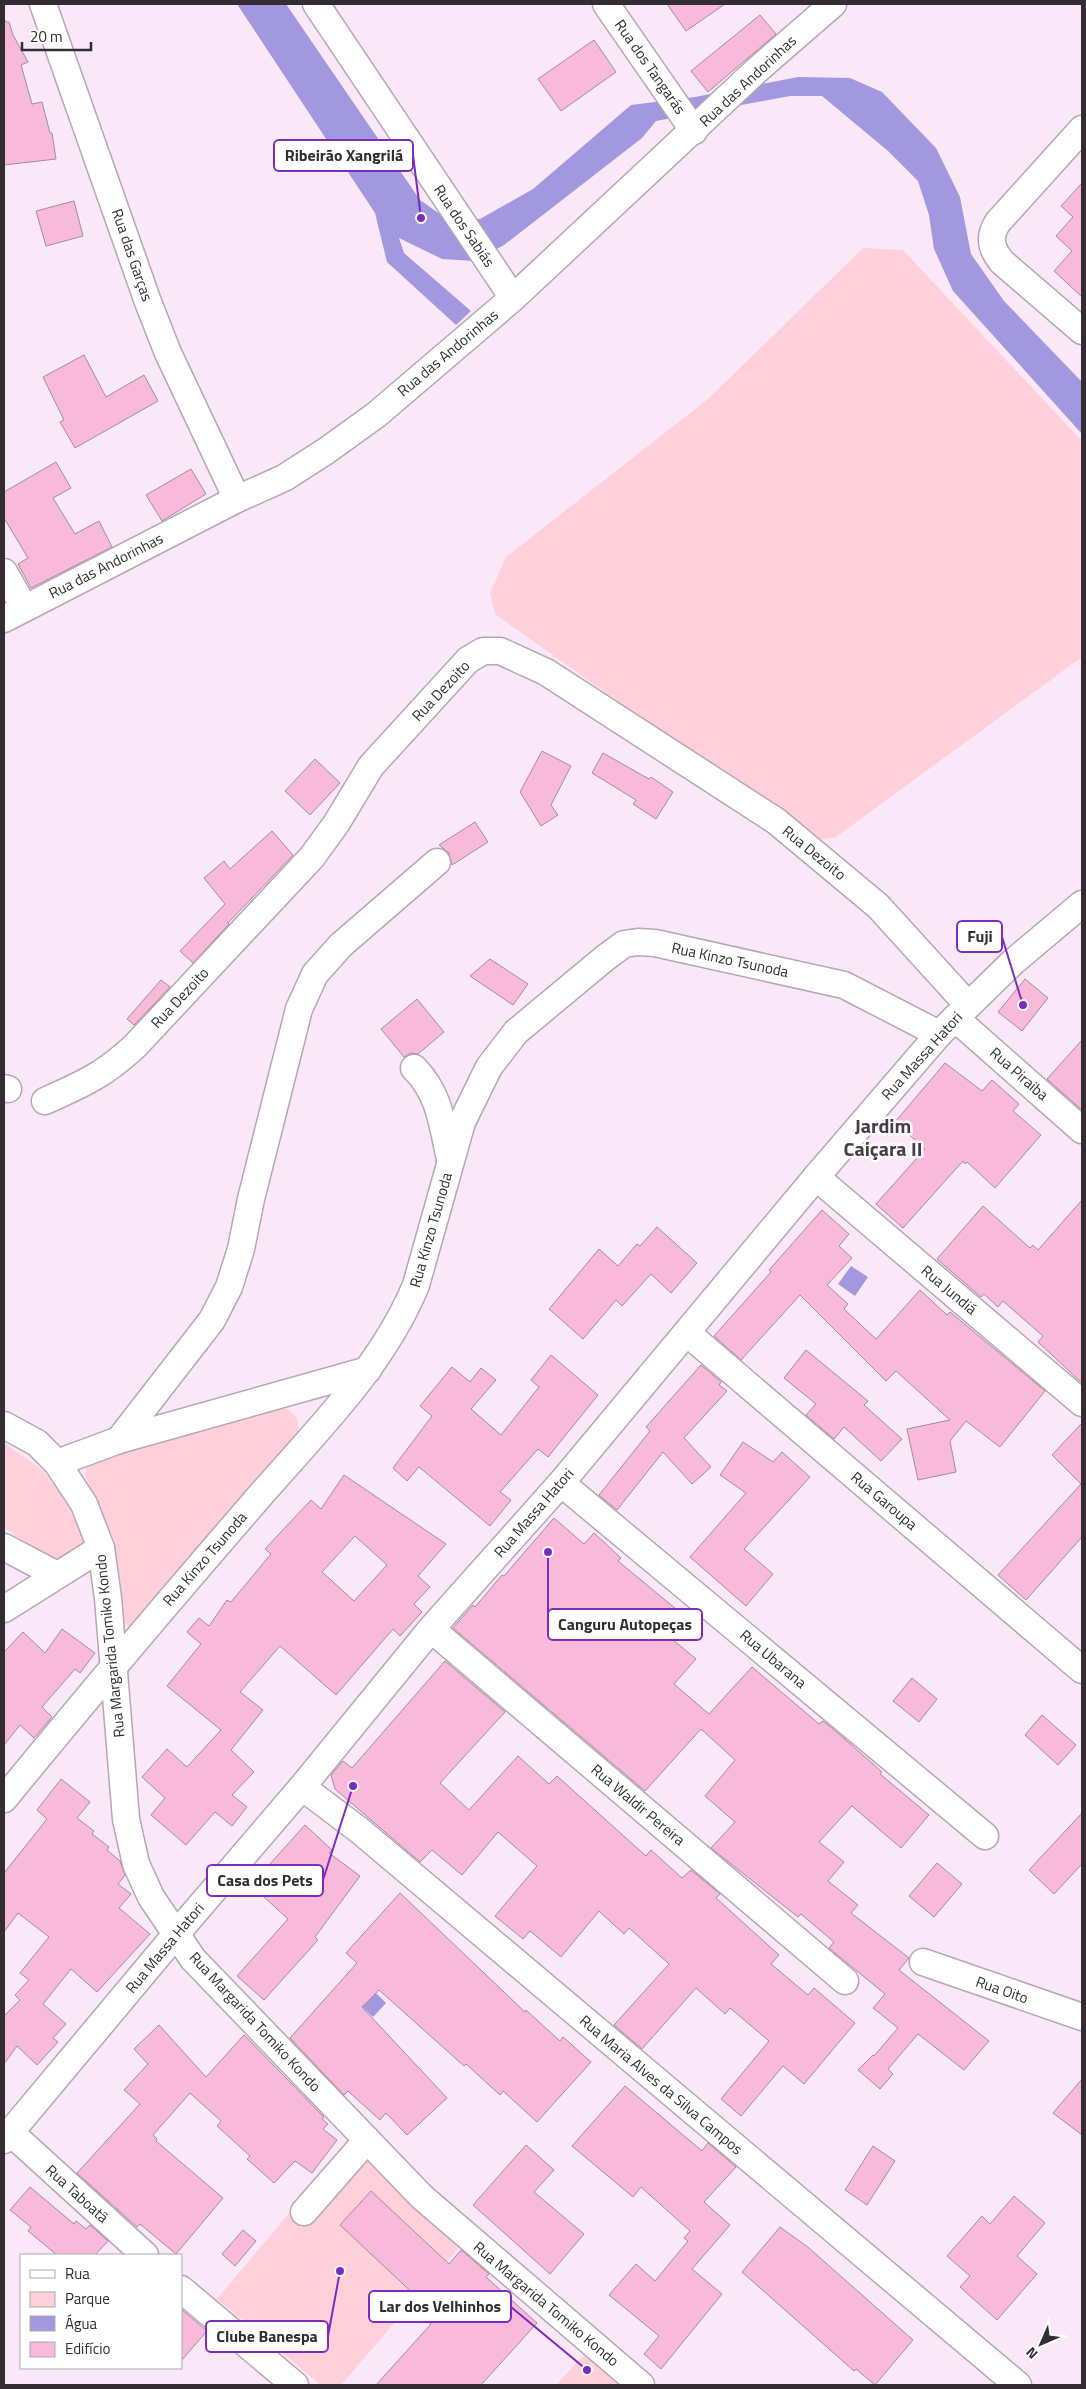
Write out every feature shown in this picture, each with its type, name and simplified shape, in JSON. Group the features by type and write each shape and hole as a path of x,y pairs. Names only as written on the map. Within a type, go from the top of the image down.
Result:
{"street":[{"name":"Rua das Garças","path":"43,4 148,302 168,353 237,499"},
{"name":"Rua dos Sabiás","path":"316,4 514,298"},
{"name":"Rua dos Tangarás","path":"606,4 694,131"},
{"name":"Rua das Andorinhas","path":"14,613 237,499 284,478 376,415 514,298 757,70 834,4"},
{"path":"1082,129 995,227 991,240 992,248 1002,262 1082,331"},
{"path":"4,572 14,613"},
{"name":"Rua Dezoito","path":"45,1101 95,1079 116,1064 135,1046 312,857 336,824 371,766 468,660 483,651 500,651 546,672 776,821 878,906 954,1019"},
{"path":"118,1440 212,1320 229,1287 299,1008 315,974 341,945 437,862"},
{"name":"Rua Massa Hatori","path":"7,2136 432,1630 561,1483 816,1177 954,1019 1014,962 1082,904"},
{"name":"Rua Kinzo Tsunoda","path":"4,1799 113,1666 368,1370 410,1301 462,1122 489,1068 516,1032 624,944 638,942 655,943 844,985 954,1019"},
{"name":"Rua Piraiba","path":"954,1019 1082,1130"},
{"path":"414,1068 426,1080 436,1098 451,1162"},
{"name":"Rua Jundiá","path":"816,1177 1082,1403"},
{"name":"Rua Garoupa","path":"687,1333 1082,1670"},
{"path":"57,1463 118,1440 368,1370"},
{"name":"Rua Margarida Tomiko Kondo","path":"4,1425 37,1443 57,1463 84,1504 101,1548 126,1819 136,1864 151,1897 177,1932 193,1959 422,2197 641,2385"},
{"name":"Rua Ubarana","path":"561,1483 985,1836"},
{"path":"4,1547 57,1575"},
{"path":"4,1609 101,1548"},
{"name":"Rua Waldir Pereira","path":"432,1630 845,1981"},
{"name":"Rua Maria Alves da Silva Campos","path":"302,1787 359,1830 1018,2385"},
{"name":"Rua Oito","path":"923,1962 1082,2017"},
{"name":"Rua Taboatã","path":"7,2136 143,2254"},
{"path":"304,2212 366,2140"},
{"path":"182,2290 295,2385"}],"green space":[{"path":"863,248 903,250 1082,441 1082,657 836,837 815,841 495,614 490,593 506,557 708,399"},
{"path":"282,1407 291,1412 297,1420 298,1434 296,1439 133,1628 126,1625 121,1615 115,1542 85,1475 87,1466 93,1461"},
{"path":"4,1443 41,1469 69,1504 86,1546 52,1562 4,1527"},
{"path":"353,2137 463,2243 341,2385 321,2385 217,2299"},
{"path":"585,2354 622,2385 556,2385"}],"water":[{"path":"237,4 286,4 420,200 444,217 480,219 533,189 631,105 695,97 798,77 850,78 882,92 936,148 960,197 971,254 1004,301 1082,382 1082,434 953,291 934,249 929,215 918,181 888,151 822,96 790,96 656,121 642,138 504,245 474,261 442,259 399,238 404,253 471,311 456,325 387,262 375,213"},
{"path":"851,1266 868,1277 855,1296 838,1284"},
{"path":"365,1982 386,2003 373,2017 351,1996"}],"building":[{"path":"667,4 725,4 686,31"},
{"path":"760,15 776,34 708,92 691,71"},
{"path":"4,19 6,22 9,22 13,35 28,62 21,65 32,104 42,102 50,133 52,133 56,159 4,165"},
{"path":"594,40 616,72 561,111 538,79"},
{"path":"1082,183 1082,297 1054,271 1072,251 1056,236 1073,217 1061,206"},
{"path":"74,201 83,236 46,246 36,211"},
{"path":"84,355 106,397 144,375 158,401 75,448 60,422 64,420 43,377"},
{"path":"56,462 71,488 53,498 75,534 99,521 112,547 31,588 18,564 28,558 4,518 4,492"},
{"path":"191,469 206,494 162,521 146,495"},
{"path":"542,751 571,766 551,805 558,815 541,826 520,792"},
{"path":"603,753 649,779 651,777 673,792 656,819 633,804 636,800 592,773"},
{"path":"315,759 340,783 310,815 285,791"},
{"path":"475,822 488,842 452,865 449,853 439,845"},
{"path":"272,831 293,855 193,963 180,951 225,904 204,878 224,861 230,869"},
{"path":"490,959 528,984 513,1005 470,976"},
{"path":"1025,979 1048,998 1022,1031 998,1012"},
{"path":"161,980 170,987 134,1025 127,1019"},
{"path":"417,999 444,1032 418,1054 411,1053 404,1057 381,1029"},
{"path":"1082,1040 1082,1110 1047,1079"},
{"path":"945,1063 982,1091 992,1080 1019,1104 1013,1111 1041,1135 995,1188 967,1162 965,1164 963,1161 903,1228 876,1204 925,1149 895,1122"},
{"path":"1082,1200 1082,1383 1038,1342 1043,1336 1003,1301 998,1307 984,1294 981,1297 937,1259 983,1206 1030,1248 1033,1245 1038,1250"},
{"path":"822,1210 849,1234 839,1246 852,1258 827,1285 848,1304 844,1309 876,1339 920,1290 947,1315 950,1312 1045,1391 1000,1447 966,1421 950,1441 956,1472 918,1480 907,1429 950,1420 896,1371 886,1381 800,1295 741,1360 714,1336 771,1272 769,1270"},
{"path":"657,1227 697,1263 671,1293 651,1274 622,1306 616,1300 583,1339 549,1309 599,1249 618,1266 637,1244 640,1246"},
{"path":"806,1350 868,1401 864,1405 902,1439 881,1461 844,1427 834,1439 806,1415 816,1404 784,1378"},
{"path":"551,1355 598,1395 548,1457 538,1449 500,1492 511,1500 490,1526 419,1467 407,1481 393,1468 432,1416 420,1406 452,1367 470,1382 481,1368 496,1380 471,1409 501,1435 539,1387 531,1380"},
{"path":"701,1365 721,1382 719,1385 727,1391 684,1438 711,1467 692,1484 663,1452 617,1510 599,1495 650,1431 646,1427"},
{"path":"1082,1423 1082,1537 1026,1600 998,1575 1081,1484 1052,1455"},
{"path":"743,1442 773,1462 782,1452 810,1477 744,1549 773,1574 746,1606 690,1557 746,1493 720,1475"},
{"path":"344,1475 446,1544 418,1576 430,1587 414,1604 422,1612 400,1636 393,1629 336,1695 280,1646 240,1692 263,1710 231,1750 254,1772 232,1795 247,1807 232,1826 215,1812 186,1845 151,1815 165,1798 142,1777 167,1749 187,1767 221,1730 167,1686 201,1644 187,1632 199,1618 209,1626 227,1600 231,1602 271,1554 265,1549 311,1500 321,1509","holes":["355,1536 387,1565 354,1601 322,1572"]},
{"path":"554,1518 584,1544 594,1533 621,1558 618,1561 682,1614 666,1634 696,1659 674,1684 709,1714 752,1667 819,1724 823,1721 839,1734 882,1772 880,1774 929,1815 901,1848 852,1806 819,1842 844,1862 828,1881 858,1905 851,1913 909,1958 899,1970 989,2041 964,2070 918,2034 888,2069 893,2074 880,2089 858,2070 874,2056 898,2028 873,2008 885,1994 829,1948 834,1942 801,1914 798,1917 711,1848 735,1822 705,1796 735,1760 701,1729 645,1791 453,1628 473,1605 475,1607 502,1575 504,1576"},
{"path":"62,1629 95,1653 80,1673 75,1669 42,1707 52,1717 34,1738 20,1725 4,1745 4,1652 23,1632 45,1653"},
{"path":"445,1661 505,1712 440,1783 469,1810 518,1756 549,1784 557,1776 646,1856 651,1850 682,1878 691,1870 720,1894 716,1898 779,1955 771,1964 808,1995 814,1988 855,2023 804,2084 783,2066 741,2116 721,2099 769,2041 730,2008 725,2014 696,1988 642,2049 614,2025 669,1964 629,1928 624,1934 599,1911 561,1957 530,1931 523,1939 495,1916 537,1866 498,1832 462,1875 432,1850 420,1862 335,1789 331,1775 343,1761 352,1768"},
{"path":"912,1678 937,1699 919,1722 893,1701"},
{"path":"1042,1715 1076,1745 1058,1765 1025,1735"},
{"path":"61,1779 90,1802 77,1818 94,1831 92,1834 109,1847 107,1850 120,1861 125,1875 118,1884 131,1894 119,1908 150,1934 97,1992 71,1969 43,2004 66,2024 53,2038 58,2042 37,2065 17,2046 4,2064 4,2016 20,2000 15,1995 29,1980 20,1973 49,1937 18,1913 4,1932 4,1873 47,1819 37,1810"},
{"path":"1082,1813 1082,1864 1054,1894 1029,1870"},
{"path":"305,1825 332,1850 329,1853 360,1876 315,1937 318,1940 264,2000 237,1976 288,1919 251,1885"},
{"path":"937,1863 962,1884 934,1917 909,1896"},
{"path":"400,1893 525,2012 526,2010 560,2041 563,2037 591,2062 537,2122 503,2091 500,2095 466,2064 464,2066 379,1990 362,2007 447,2098 407,2135 386,2113 380,2120 348,2091 344,2095 290,2038 357,1963 346,1953"},
{"path":"159,2025 206,2077 244,2035 324,2117 322,2119 328,2124 323,2129 337,2140 312,2173 295,2161 274,2183 247,2159 250,2156 217,2126 221,2121 190,2093 153,2135 157,2139 156,2141 223,2198 176,2254 140,2224 137,2227 77,2173 140,2104 124,2090 148,2064 134,2049"},
{"path":"1082,2079 1082,2135 1053,2113"},
{"path":"625,2086 702,2151 708,2143 736,2167 704,2202 730,2225 692,2269 722,2294 661,2369 644,2354 659,2336 609,2295 636,2264 655,2281 688,2241 684,2238 690,2231 641,2187 633,2197 572,2146"},
{"path":"526,2145 554,2170 534,2192 584,2234 550,2274 473,2205"},
{"path":"873,2146 895,2161 867,2205 845,2190"},
{"path":"30,2187 74,2224 76,2221 86,2229 90,2225 108,2241 96,2254 56,2254 28,2231 31,2227 10,2210"},
{"path":"371,2191 449,2264 461,2250 489,2274 486,2277 537,2323 481,2385 376,2385 431,2324 411,2306 418,2298 340,2225"},
{"path":"1014,2196 1045,2223 1017,2256 1037,2274 997,2320 960,2287 970,2276 947,2256 982,2216 990,2224"},
{"path":"780,2227 809,2248 913,2340 875,2385 856,2369 854,2371 742,2272"},
{"path":"243,2230 256,2241 235,2266 222,2254"},
{"path":"182,2310 207,2331 182,2360"}],"place":[{"name":"Ribeirão Xangrilá","path":"421,218"},
{"name":"Fuji","path":"1023,1005"},
{"name":"Canguru Autopeças","path":"548,1552"},
{"name":"Casa dos Pets","path":"353,1786"},
{"name":"Clube Banespa","path":"340,2271"},
{"name":"Lar dos Velhinhos","path":"587,2370"}],"district":[{"name":"Jardim Caiçara II","path":"883,1138"}]}
